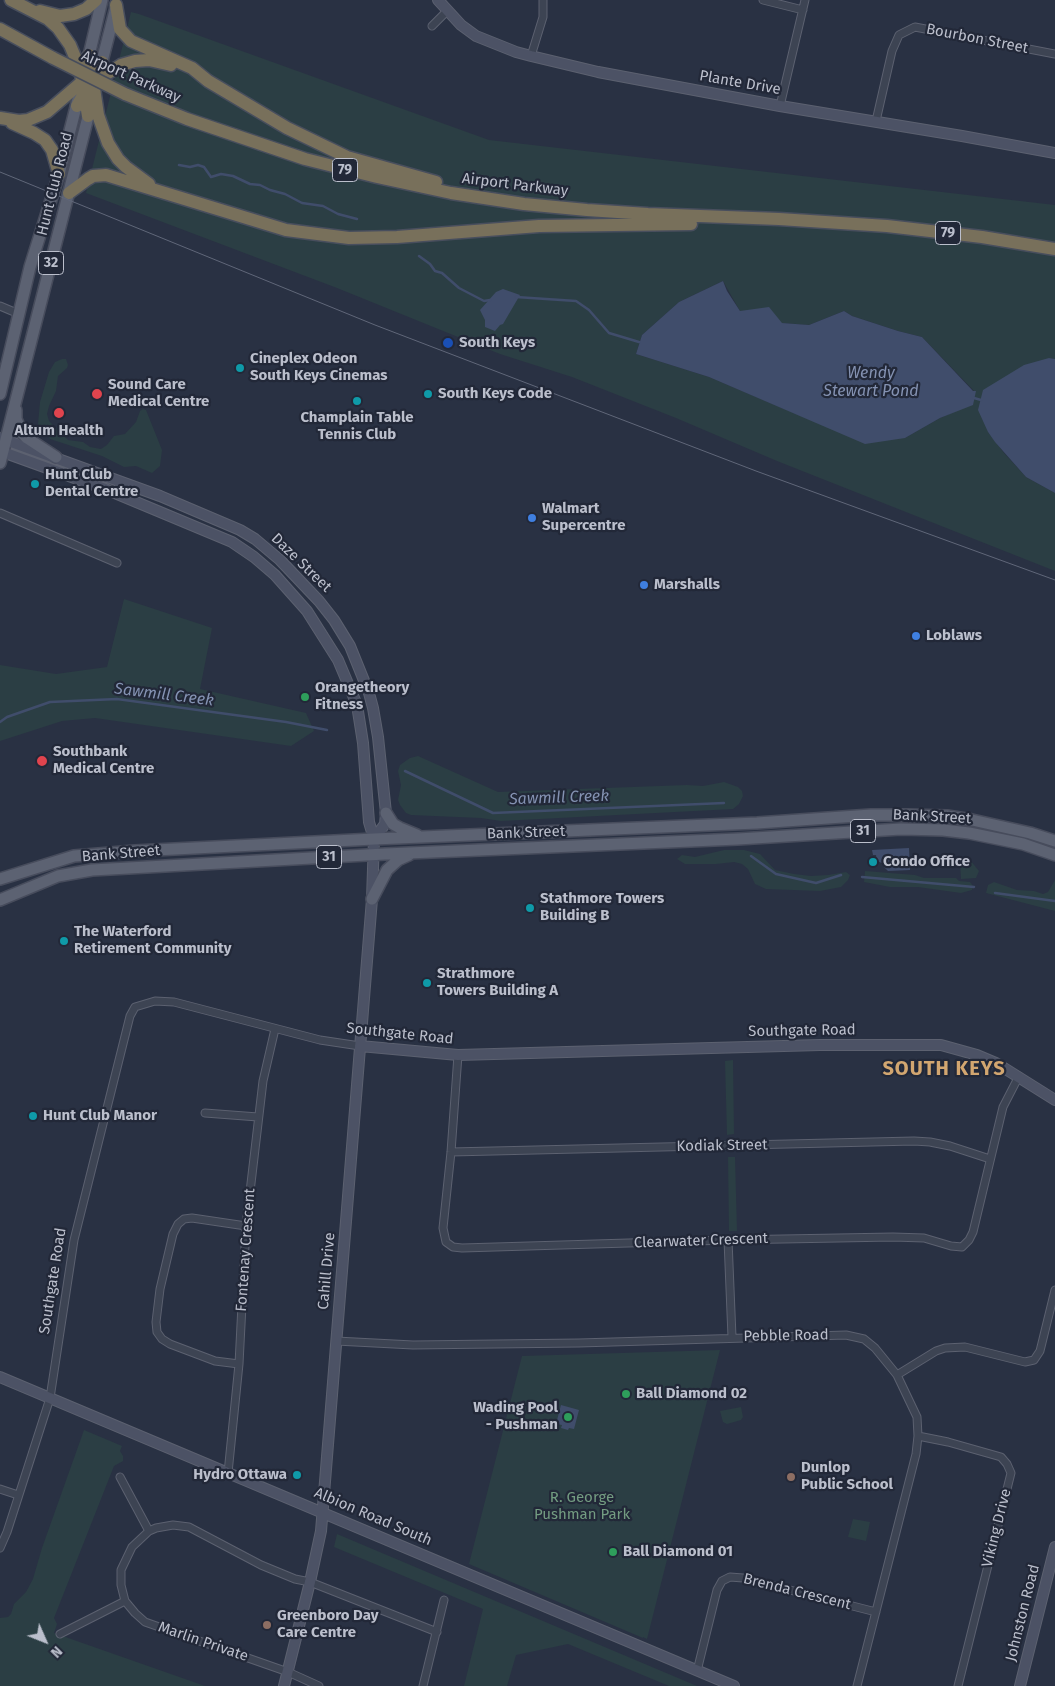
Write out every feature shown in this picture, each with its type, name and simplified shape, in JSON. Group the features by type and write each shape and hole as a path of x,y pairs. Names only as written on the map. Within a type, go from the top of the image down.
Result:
{"highway":[{"path":"11,0 48,19 64,36 91,84 88,116"},
{"path":"28,8 53,15 66,15 86,9 96,0"},
{"path":"117,3 118,22 126,37 137,44 192,68 208,81"},
{"name":"Airport Parkway","path":"0,29 125,94 201,124 339,168 452,193 573,209 840,223 982,237 1055,249"},
{"path":"89,55 91,84 98,115 104,134 118,159 143,180 178,197"},
{"path":"0,118 18,121 34,118 121,65 149,60 165,62 208,81 287,128 347,157 441,184 573,209"},
{"path":"77,106 102,62"},
{"path":"0,118 45,140 52,150 59,174"},
{"path":"69,194 93,176 106,174 286,230 348,238 397,237 539,226 840,223"}],"main road":[{"path":"89,55 102,0"},
{"path":"102,62 117,3"},
{"name":"Hunt Club Road","path":"0,391 39,238 59,174 77,106"},
{"name":"Hunt Club Road","path":"1,456 3,439 16,403 88,116"},
{"path":"16,403 16,419 22,433 56,457"},
{"path":"386,813 393,824 424,837"},
{"name":"Bank Street","path":"0,879 74,856 135,851 285,842 757,823 871,816 947,816 1030,833 1055,841"},
{"path":"757,823 757,837"},
{"name":"Bank Street","path":"0,900 58,876 92,870 901,829 969,833 1023,844 1055,855"},
{"path":"284,860 285,842"},
{"path":"162,850 162,865"},
{"path":"372,899 387,870 398,860 416,853"},
{"path":"56,861 58,876"}],"street":[{"name":"Plante Drive","path":"438,0 461,25 476,36 531,56 598,72 780,106 1055,153"},
{"path":"531,56 543,18 543,0"},
{"path":"763,0 802,10"},
{"path":"780,106 805,0"},
{"path":"432,26 447,11"},
{"name":"Bourbon Street","path":"876,121 892,51 899,35 915,27 1055,54"},
{"path":"0,306 19,314"},
{"name":"Daze Street","path":"3,439 160,496 240,530 255,539 280,560 319,601 334,620 350,646 369,693 378,737 386,813 385,824 374,838"},
{"name":"Daze Street","path":"1,456 105,489 232,542 275,575 307,611 338,660 350,686 356,705 365,765 369,822 374,838 374,855"},
{"path":"155,511 160,496"},
{"path":"0,513 117,563"},
{"path":"232,542 240,530"},
{"path":"307,611 319,601"},
{"path":"365,765 381,763"},
{"name":"Cahill Drive","path":"284,1686 321,1532 374,855"},
{"name":"Southgate Road","path":"50,1398 74,1240 130,1016 135,1007 155,1000 174,1002 320,1040 360,1046 458,1055 820,1045 941,1044 978,1055 996,1063 1055,1100"},
{"name":"Fontenay Crescent","path":"228,1473 239,1364 246,1226 263,1081 275,1029"},
{"name":"Clearwater Crescent","path":"458,1055 443,1228 446,1242 453,1247 472,1248 728,1240 912,1237 962,1247 973,1232 1003,1107 1019,1076"},
{"path":"205,1113 258,1117"},
{"name":"Kodiak Street","path":"451,1152 914,1141 950,1146 990,1160"},
{"path":"239,1364 215,1361 170,1344 162,1339 157,1332 156,1322 160,1289 173,1234 178,1224 184,1219 192,1218 246,1226"},
{"path":"728,1240 732,1337"},
{"path":"896,1375 936,1350 945,1348 965,1347 1025,1362 1034,1360 1040,1351 1055,1290"},
{"name":"Pebble Road","path":"336,1341 413,1345 578,1343 846,1335 864,1339 870,1343 896,1375 916,1417 918,1436 916,1454 857,1686"},
{"name":"Albion Road South","path":"0,1377 734,1686"},
{"path":"0,1548 5,1539 50,1398"},
{"name":"Viking Drive","path":"918,1436 948,1442 1001,1457 1011,1473 958,1686"},
{"path":"120,1477 149,1531"},
{"path":"0,1489 18,1495"},
{"path":"60,1634 125,1601 121,1570 132,1547 149,1531 173,1525 189,1527 261,1564 295,1579 310,1582 437,1632"},
{"name":"Johnston Road","path":"1020,1686 1055,1547"},
{"name":"Brenda Crescent","path":"697,1671 717,1590 722,1582 730,1577 742,1578 876,1612"},
{"path":"423,1686 444,1600"},
{"name":"Marlin Private","path":"125,1601 134,1613 145,1622 288,1672 319,1686"}],"green space":[{"path":"131,12 489,140 1055,205 1055,359 1049,358 988,432 1026,477 1055,493 1055,571 777,461 572,377 500,354 337,288 86,193","holes":["723,281 740,311 782,323 809,325 844,311 852,316 922,337 975,392 971,404 940,418 905,438 796,414 709,377 636,354 642,335 679,302"]},
{"path":"66,359 68,365 58,376 56,391 47,414 49,421 68,440 83,442 90,447 101,449 114,436 125,434 136,422 140,411 146,410 162,450 160,466 152,473 136,466 124,467 102,456 50,439 38,424 40,402 49,372 55,362"},
{"path":"124,599 212,628 200,689 306,713 314,731 291,746 95,718 62,721 0,741 0,665 56,674 107,667"},
{"path":"418,756 498,792 703,786 724,782 738,787 742,791 743,796 739,804 733,809 501,821 481,818 411,815 406,813 398,800 401,785 398,771 400,765 410,758"},
{"path":"724,850 744,850 760,854 775,870 794,874 811,876 846,872 850,875 841,887 820,891 766,889 755,884 748,869 742,864 734,862 685,864 677,859 682,855 695,857"},
{"path":"970,860 979,871 976,878 961,879 960,861"},
{"path":"865,871 915,875 924,878 956,878 959,881 970,882 973,886 972,890 961,893 918,887 890,887 864,882"},
{"path":"1055,880 1055,911 986,893 988,885 994,882 1017,890 1034,891 1043,894 1048,892"},
{"path":"733,1060 734,1134 727,1135 725,1061"},
{"path":"728,1157 735,1157 737,1231 729,1231"},
{"name":"R. George Pushman Park","path":"720,1350 647,1639 469,1564 522,1356"},
{"path":"741,1407 743,1417 741,1420 727,1424 723,1422 720,1411"},
{"path":"84,1430 122,1446 120,1451 123,1461 114,1466 54,1618 57,1624 54,1633 205,1686 0,1686 0,1618 8,1617 11,1614 14,1604 26,1592 33,1579 42,1548"},
{"path":"853,1519 870,1522 866,1541 848,1537"},
{"path":"337,1534 697,1686 669,1686 568,1644 516,1655 507,1686 464,1686 483,1609 334,1547"}],"water":[{"name":"Wendy Stewart Pond","path":"723,281 740,311 769,307 782,323 809,325 844,311 852,316 922,337 973,391 976,391 973,405 940,418 905,438 865,444 709,377 636,354 642,335 679,302"},
{"path":"503,289 520,295 503,324 495,331 485,327 485,320 480,310 496,292"},
{"path":"1049,358 1055,359 1055,493 1026,477 995,442 978,410 983,390 1024,365"},
{"path":"909,848 910,870 888,871 884,864 877,861 876,855 873,855 872,850"},
{"name":"Wading Pool - Pushman","path":"561,1405 579,1410 574,1429 569,1428 568,1430 561,1428 562,1425 556,1424"}],"waterway":[{"path":"179,165 190,167 198,165 204,167 211,177 221,174 233,176 250,184 260,185 285,194 302,203 323,206 338,214 357,219"},
{"path":"419,256 430,264 435,271 442,273 459,288 484,301 490,300"},
{"path":"516,297 576,301 589,310 609,333 639,342"},
{"path":"974,398 981,400"},
{"name":"Sawmill Creek","path":"0,722 7,717 50,702 117,699 286,722 327,730"},
{"name":"Sawmill Creek","path":"405,771 493,813 724,803"},
{"name":"Sawmill Creek","path":"751,856 776,874 816,883 841,875"},
{"name":"Sawmill Creek","path":"862,877 974,887"},
{"name":"Sawmill Creek","path":"995,893 1055,901"}],"tram line":[{"path":"0,172 375,325 756,471 1055,580"}],"place":[{"name":"South Keys","path":"448,343"},
{"name":"Cineplex Odeon South Keys Cinemas","path":"240,368"},
{"name":"Sound Care Medical Centre","path":"97,394"},
{"name":"South Keys Code","path":"428,394"},
{"name":"Champlain Table Tennis Club","path":"357,401"},
{"name":"Altum Health","path":"59,413"},
{"name":"Hunt Club Dental Centre","path":"35,484"},
{"name":"Walmart Supercentre","path":"532,518"},
{"name":"Marshalls","path":"644,585"},
{"name":"Loblaws","path":"916,636"},
{"name":"Orangetheory Fitness","path":"305,697"},
{"name":"Southbank Medical Centre","path":"42,761"},
{"name":"Condo Office","path":"873,862"},
{"name":"Stathmore Towers Building B","path":"530,908"},
{"name":"The Waterford Retirement Community","path":"64,941"},
{"name":"Strathmore Towers Building A","path":"427,983"},
{"name":"Hunt Club Manor","path":"33,1116"},
{"name":"Ball Diamond 02","path":"626,1394"},
{"name":"Wading Pool - Pushman","path":"568,1417"},
{"name":"Hydro Ottawa","path":"297,1475"},
{"name":"Dunlop Public School","path":"791,1477"},
{"name":"Ball Diamond 01","path":"613,1552"},
{"name":"Greenboro Day Care Centre","path":"267,1625"}],"district":[{"name":"SOUTH KEYS","path":"944,1069"}]}
